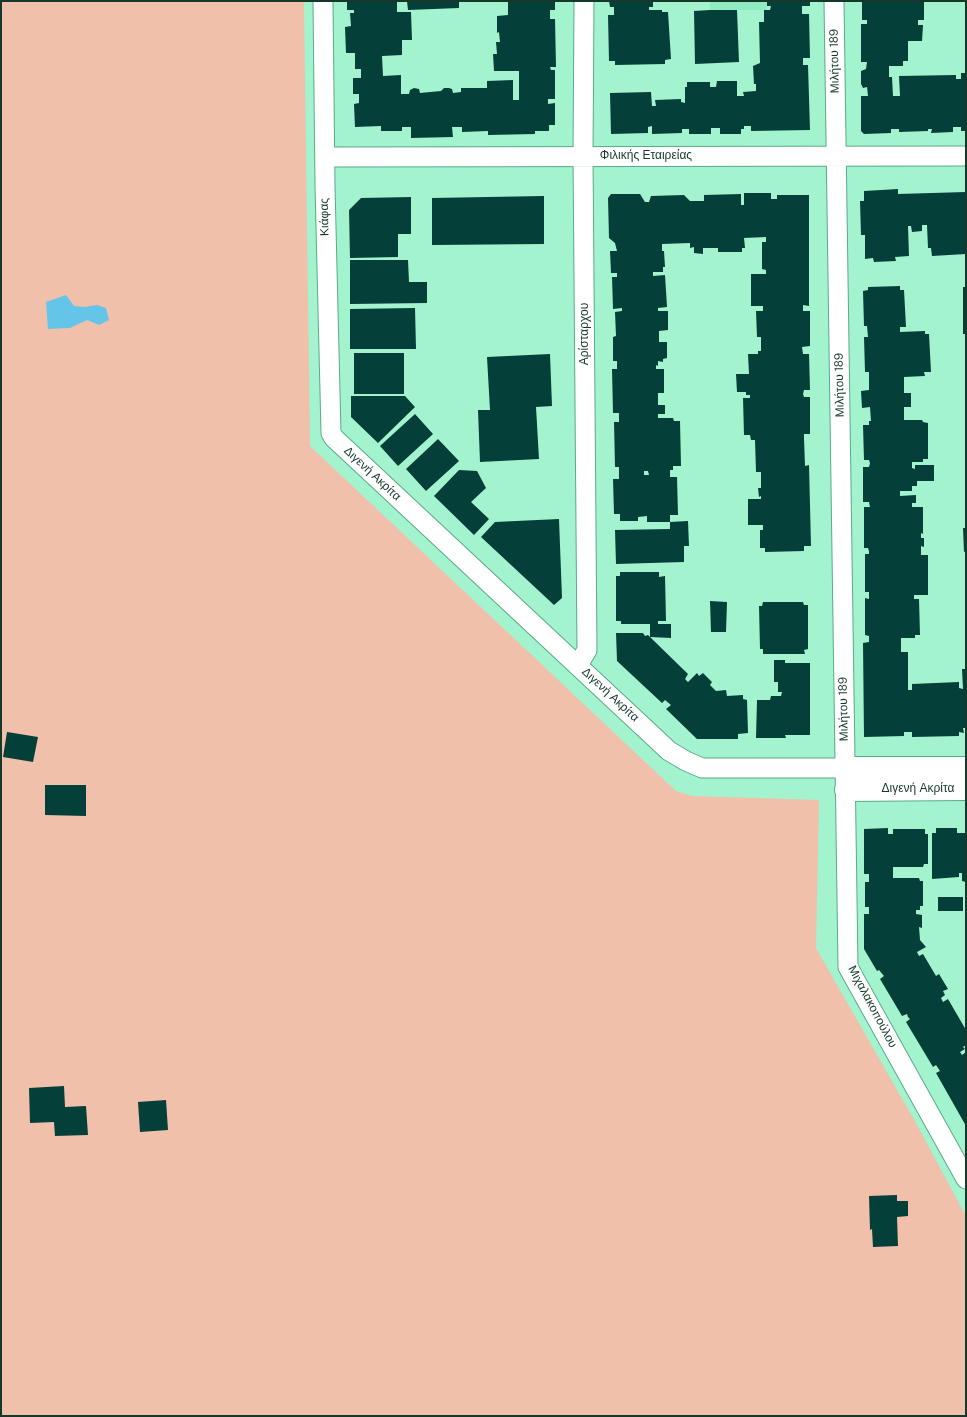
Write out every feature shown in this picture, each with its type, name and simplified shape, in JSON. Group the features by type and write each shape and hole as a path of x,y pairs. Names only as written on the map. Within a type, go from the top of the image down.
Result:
{"street":[{"name":"Κιάφας","path":"323,1 331,433"},
{"name":"Αρίσταρχου","path":"578,665 587,650 584,1"},
{"name":"Μιλήτου 189","path":"834,1 846,779"},
{"name":"Φιλικής Εταιρείας","path":"326,157 966,156"},
{"name":"Διγενή Ακρίτα","path":"331,433 343,447 669,751 686,761 702,768 966,789"},
{"name":"Διγενή Ακρίτα","path":"846,779 966,768"},
{"name":"Μιχαλακοπούλου","path":"846,779 848,967 966,1179"}],"shaded area":[{"path":"1,1 304,1 310,446 676,791 692,796 819,800 816,948 916,1123 966,1216 966,1416 1,1416"},
{"path":"710,1 767,1 767,10 710,10"}],"water":[{"path":"66,295 74,306 85,307 97,305 106,308 109,320 99,325 87,320 70,328 48,329 46,302"}],"building":[{"path":"347,1 397,1 397,12 411,12 412,40 402,40 402,55 382,56 383,76 401,75 401,94 409,94 410,90 414,88 419,89 420,93 441,91 444,88 452,89 453,93 461,92 461,88 487,88 487,81 513,80 513,100 519,100 519,71 494,71 493,54 497,54 496,42 500,42 499,32 497,33 497,16 508,15 508,1 555,1 555,10 550,10 550,19 555,19 556,67 550,67 551,70 555,70 555,99 548,99 548,104 555,103 555,125 549,125 549,131 535,131 535,134 488,135 488,131 462,132 462,127 452,127 453,137 411,138 411,127 402,127 402,131 381,131 381,126 355,127 354,104 359,103 359,94 353,94 353,78 361,78 361,69 355,69 355,53 346,53 345,27 351,26 350,13 354,13 354,10 347,10"},
{"path":"407,1 459,1 459,8 408,10"},
{"path":"609,1 653,1 653,7 649,7 649,10 662,10 662,12 668,12 671,59 665,60 665,64 615,65 615,61 609,61 608,15 614,15 614,7 610,7"},
{"path":"767,1 810,1 810,6 802,6 802,14 809,14 810,58 803,58 803,65 808,65 810,130 751,131 751,126 744,126 744,129 741,129 741,134 720,134 720,128 711,128 711,134 689,134 689,129 682,129 682,133 652,134 652,126 648,127 648,133 611,134 610,93 651,92 652,106 656,106 655,100 681,99 681,102 685,103 685,87 687,87 687,82 710,82 710,87 716,87 717,81 737,81 737,96 744,96 743,92 756,91 753,66 760,63 759,22 764,22 764,10 770,10 771,6 767,6"},
{"path":"862,1 924,1 924,20 918,20 918,25 923,25 922,41 908,41 908,61 903,61 903,66 889,66 889,77 892,77 893,96 900,96 899,76 956,75 956,79 961,79 961,73 966,73 966,131 961,131 961,127 953,127 953,132 931,133 932,129 928,129 928,131 899,132 899,129 891,129 891,133 864,134 861,131 861,96 868,96 867,87 863,88 861,84 861,71 866,69 867,62 861,62 861,24 867,24 867,20 862,20"},
{"path":"737,10 739,62 695,64 694,11"},
{"path":"898,189 898,194 966,192 966,254 932,256 931,248 928,248 927,225 922,225 922,231 912,232 911,226 908,226 909,256 895,257 896,261 874,262 873,258 865,259 865,235 861,235 860,201 864,201 864,191"},
{"path":"744,193 771,193 771,199 777,199 777,195 809,195 809,306 803,305 803,311 810,311 810,346 802,347 803,354 809,354 810,390 804,390 803,394 804,397 810,397 810,434 804,434 804,438 805,466 809,465 811,546 804,546 804,551 765,552 765,548 760,548 760,530 763,530 763,525 748,525 748,499 761,499 761,496 759,497 758,488 761,488 761,472 756,472 755,440 751,440 750,435 744,435 743,398 750,398 750,395 746,395 746,392 737,392 736,374 749,374 748,354 758,354 758,351 761,351 761,337 757,337 756,311 763,311 763,306 751,306 751,274 766,274 766,270 762,269 762,242 766,242 766,237 744,238 745,248 742,248 742,252 718,252 718,248 703,248 703,254 694,253 694,247 690,248 690,243 662,244 665,267 663,267 663,272 653,272 653,276 665,275 667,307 658,308 658,311 668,311 668,330 659,331 659,342 667,342 667,358 663,359 663,362 658,361 658,366 656,365 656,369 664,369 664,393 658,393 658,405 665,405 665,414 658,414 658,418 673,418 674,421 680,421 681,466 673,466 673,470 670,470 670,477 677,477 678,515 670,515 670,522 647,522 647,516 638,517 638,521 620,521 620,514 614,514 613,479 619,479 619,467 615,467 614,422 619,422 619,413 613,413 612,369 617,369 617,361 613,361 613,337 616,336 615,312 622,311 622,308 613,309 612,277 617,277 617,273 611,273 610,251 617,251 615,243 609,238 608,198 611,194 640,194 645,202 649,202 651,196 684,195 690,201 704,201 704,195 741,194 741,205 744,205","holes":["644,471 648,471 649,475 644,475"]},
{"path":"544,196 544,244 432,245 432,198"},
{"path":"411,197 411,234 398,234 398,257 350,258 349,210 361,198"},
{"path":"350,260 408,260 409,282 427,282 427,303 350,304"},
{"path":"900,286 900,290 904,290 906,327 900,327 900,332 925,331 925,334 929,334 931,372 924,372 925,376 904,377 904,393 911,393 911,407 904,407 904,420 922,420 923,422 928,423 928,459 923,459 923,462 912,462 912,468 915,469 915,465 934,465 934,481 917,481 917,486 912,486 912,491 900,491 900,496 916,495 916,503 912,503 912,507 923,507 923,534 921,533 921,538 924,538 924,547 921,546 921,555 928,555 928,595 914,595 914,599 919,599 920,635 915,635 915,638 901,638 901,652 908,652 908,690 912,690 912,684 959,682 959,688 963,689 962,669 966,669 966,728 963,728 964,733 959,732 959,736 912,737 912,732 904,732 904,736 864,737 863,643 869,642 869,636 865,635 865,598 869,599 869,592 865,592 865,554 869,554 869,551 868,548 864,548 864,507 870,507 869,502 863,502 863,467 869,467 870,463 869,460 864,460 863,425 869,425 869,421 871,421 870,407 862,408 861,391 869,390 869,372 865,372 864,337 868,337 867,326 864,326 863,291 868,290 868,287"},
{"path":"963,287 966,287 966,334 963,334"},
{"path":"415,308 416,349 350,349 350,309"},
{"path":"354,353 404,353 404,394 354,394"},
{"path":"550,354 552,406 536,407 539,459 480,462 478,410 490,410 487,357"},
{"path":"351,396 405,396 415,407 378,443 351,417"},
{"path":"415,414 433,434 398,466 380,446"},
{"path":"438,439 459,461 426,491 406,469"},
{"path":"459,470 477,471 486,488 471,502 489,519 474,535 434,496"},
{"path":"559,519 562,598 554,605 481,537 495,522"},
{"path":"688,521 689,546 684,546 684,562 616,564 615,530 670,529 670,522"},
{"path":"963,528 966,528 966,551 964,552"},
{"path":"620,572 659,572 659,577 665,576 666,621 658,621 658,624 671,624 671,638 650,637 650,624 621,624 621,621 616,621 616,576 620,576"},
{"path":"710,601 727,602 726,632 711,632"},
{"path":"763,602 803,602 804,605 808,605 808,649 804,650 805,654 763,654 763,649 760,649 759,606 762,606"},
{"path":"616,633 643,633 645,636 648,635 688,674 685,679 688,682 697,673 699,676 703,673 712,682 710,685 716,691 726,690 727,696 743,695 743,699 747,700 748,733 738,734 738,739 697,739 666,709 671,705 665,700 662,703 617,661"},
{"path":"774,660 785,660 785,663 810,663 810,735 785,735 786,738 756,738 757,700 770,700 771,696 781,696 782,692 778,692 778,682 774,682"},
{"path":"7,732 38,737 33,762 3,757"},
{"path":"45,785 86,785 86,816 45,815"},
{"path":"888,828 888,834 893,834 893,829 925,829 925,834 928,834 928,864 924,864 923,867 893,867 893,878 919,878 920,881 923,881 923,906 920,906 920,910 916,910 916,914 922,915 922,928 919,927 920,940 926,947 917,952 919,956 923,954 936,976 939,974 948,989 943,991 945,995 941,998 943,1002 948,999 966,1030 966,1045 963,1047 965,1049 960,1052 962,1055 966,1052 966,1126 936,1073 940,1071 936,1065 933,1067 906,1022 910,1019 907,1014 902,1016 880,979 884,976 879,970 877,971 864,949 864,914 869,914 869,907 865,907 865,882 869,882 869,874 864,874 864,829"},
{"path":"936,828 957,828 957,833 966,833 966,882 962,881 962,873 959,873 959,877 932,879 932,833 936,833"},
{"path":"938,897 963,897 963,911 938,911"},
{"path":"64,1086 65,1107 86,1106 88,1135 55,1136 54,1122 30,1123 29,1088"},
{"path":"166,1100 168,1130 140,1132 138,1102"},
{"path":"897,1195 897,1201 908,1201 908,1216 897,1217 898,1246 873,1247 872,1229 870,1230 869,1196"}]}
